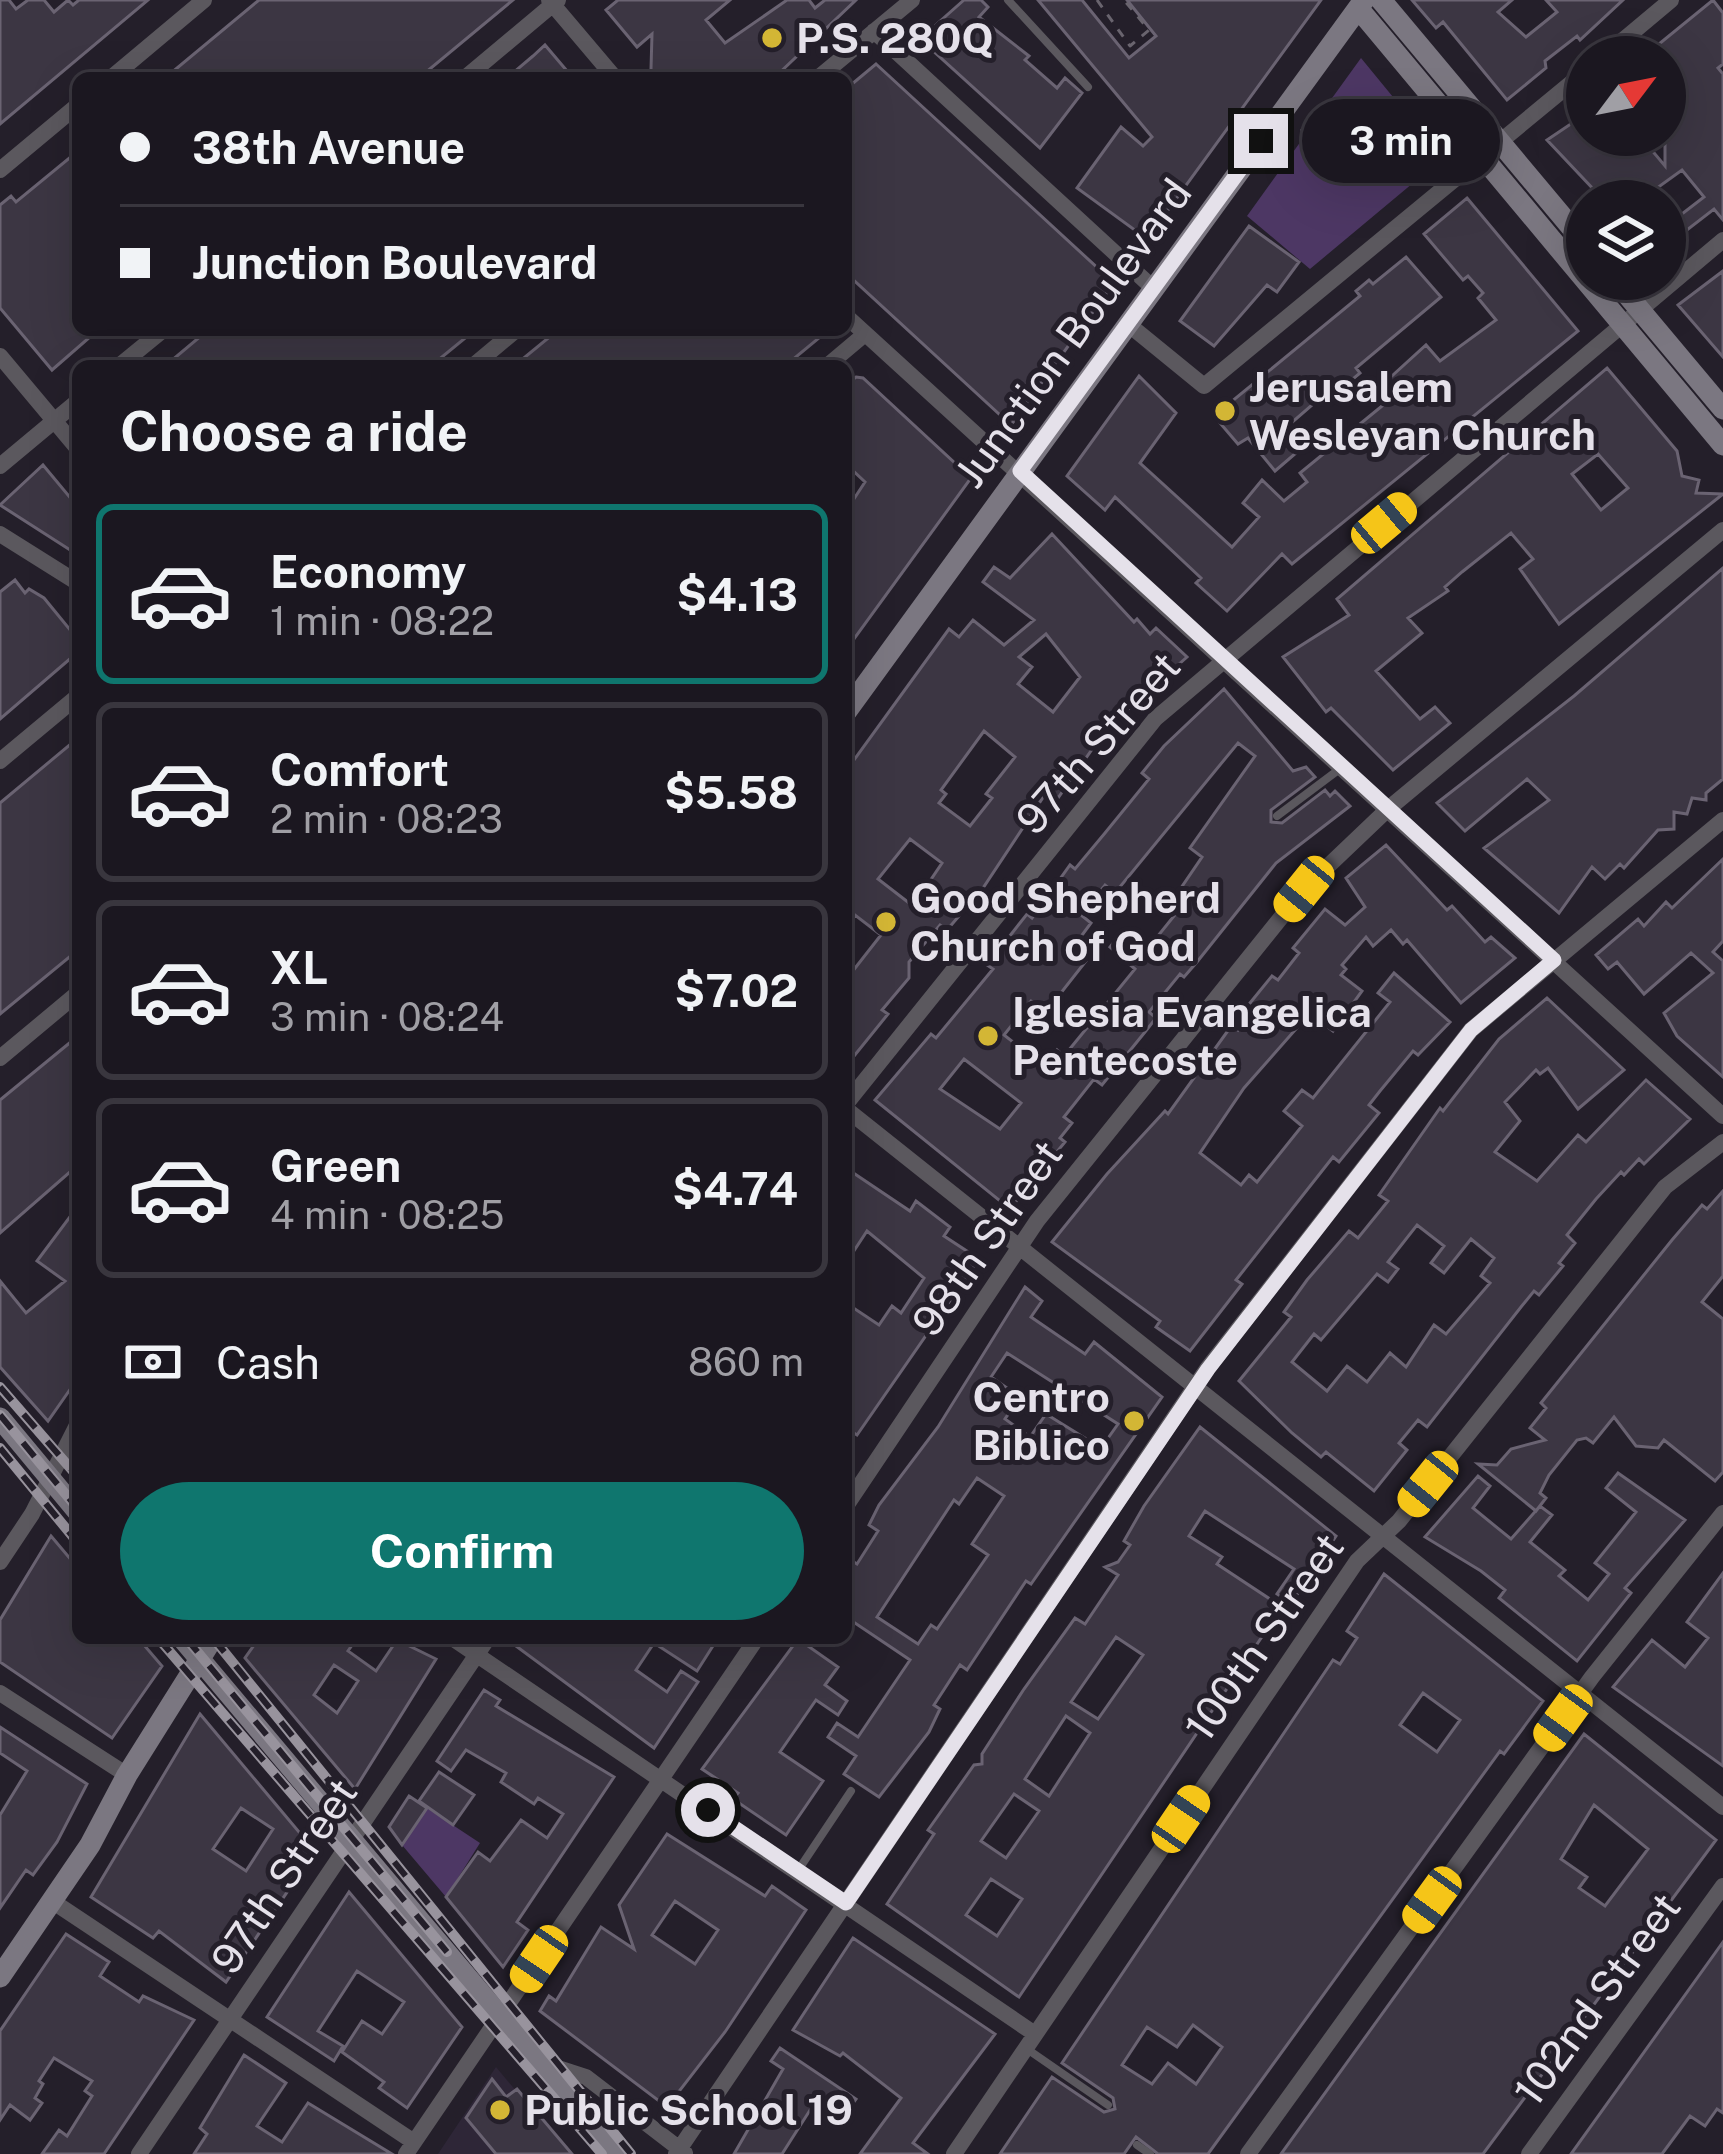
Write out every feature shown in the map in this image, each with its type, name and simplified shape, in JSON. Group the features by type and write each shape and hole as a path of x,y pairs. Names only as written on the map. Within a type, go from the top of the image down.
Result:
{"main road":[{"path":"1381,0 1492,150 1631,317 1723,445"},
{"path":"1358,3 1566,225"},
{"name":"Junction Boulevard","path":"852,704 1358,3"},
{"path":"1623,300 1631,317 1723,409"},
{"path":"0,1418 72,1505"},
{"path":"187,1644 503,2013 616,2154"},
{"path":"0,1977 52,1901 209,1644"}],"street":[{"path":"117,72 204,0"},
{"path":"825,72 912,0"},
{"path":"1628,36 1671,0"},
{"path":"472,72 553,1 610,72"},
{"path":"874,31 1153,289"},
{"path":"1129,324 1204,386 1566,88"},
{"path":"0,170 72,110"},
{"name":"97th Street","path":"852,1098 1155,719 1723,240"},
{"path":"852,322 1723,1116"},
{"path":"833,360 865,334"},
{"path":"126,360 156,336"},
{"path":"480,360 509,336"},
{"path":"0,356 72,442"},
{"path":"0,466 72,405"},
{"name":"98th Street","path":"852,1497 1019,1249 1304,889 1388,809 1723,530"},
{"path":"0,534 72,580"},
{"path":"0,761 72,701"},
{"path":"543,2063 586,2077 681,2152 1196,1387 1471,1030 1723,820"},
{"path":"0,1058 72,998"},
{"path":"852,1111 1723,1807"},
{"name":"100th Street","path":"954,2154 1358,1561 1399,1521 1665,1187 1723,1142"},
{"path":"0,1562 51,1480 72,1436"},
{"path":"1248,2154 1580,1696 1723,1513"},
{"path":"461,1644 846,1903 1030,2041"},
{"name":"97th Street","path":"140,2154 484,1644"},
{"path":"52,1901 231,2018 410,2148 753,1644"},
{"path":"0,1693 127,1775"},
{"name":"102nd Street","path":"1528,2154 1723,1886"}],"lane":[{"path":"1007,0 1088,87"},
{"path":"1277,816 1342,767"},
{"path":"798,1871 850,1791"},
{"path":"1030,2041 1108,2104"},
{"path":"1137,2145 1150,2154"}],"path":[{"path":"1097,0 1130,46 1149,30 1124,0"},
{"path":"1301,129 1316,143"}],"shaded area":[{"path":"1361,58 1443,158 1310,269 1247,216"},
{"path":"427,1808 480,1843 446,1897 402,1845"},
{"name":"Public School 19","path":"496,2067 569,2154 438,2154"}],"building":[{"path":"0,0 9,0 16,9 28,0 44,0 54,12 68,0 73,5 79,0 148,0 0,124"},
{"path":"259,0 513,0 426,72 172,72"},
{"path":"618,0 730,0 706,20 725,43 787,0 809,0 815,8 825,0 856,0 780,72 655,72 652,34 637,47 606,10"},
{"path":"964,0 981,0 988,7 979,17 1029,56 1025,60 1057,88 1065,78 1082,93 1040,148 920,39"},
{"path":"1038,0 1082,0 1129,58 1156,36 1127,0 1321,0 1147,239 1077,188 1121,127 1143,146 1152,137"},
{"path":"1412,0 1512,0 1498,12 1526,37 1557,12 1546,0 1623,0 1584,36 1566,36 1566,45 1545,61 1546,68 1507,100 1443,22 1436,28"},
{"path":"1713,0 1723,13 1723,64 1718,68 1723,74 1723,220 1714,209 1686,231 1686,211 1704,197 1682,170 1668,180 1585,180 1547,140 1566,127 1566,156 1657,156 1665,166 1665,156 1686,156 1686,36 1669,36"},
{"path":"545,45 568,72 514,72"},
{"path":"876,64 1114,283 1011,425 852,279 852,84"},
{"path":"72,156 72,336 91,336 52,370 0,308 0,205 11,196 16,202"},
{"path":"1467,198 1578,331 1292,564 1282,554 1227,611 1196,583 1201,578 1115,497 1105,510 1067,476 1139,376 1176,413 1140,463 1232,547 1259,517 1243,503 1262,480 1284,501 1307,482 1300,473 1393,397 1382,385 1426,345 1440,361 1496,320 1478,298 1483,293 1468,276 1463,280 1424,234"},
{"path":"1249,226 1299,262 1277,292 1267,285 1214,346 1180,321"},
{"path":"1406,257 1441,297 1356,368 1360,373 1346,385 1342,379 1290,424 1293,429 1284,437 1296,453 1275,471 1248,438 1238,444 1214,416 1360,296 1356,291 1369,280 1373,284"},
{"path":"1723,271 1723,357 1678,305"},
{"path":"201,336 468,336 438,360 172,360"},
{"path":"551,336 819,338 792,360 521,360"},
{"path":"1607,368 1677,451 1682,476 1699,480 1696,493 1723,494 1559,624 1520,569 1533,559 1511,533 1462,572 1445,587 1448,591 1408,618 1422,633 1376,671 1420,719 1435,707 1450,723 1393,770 1331,708 1326,712 1283,657 1349,615 1337,599","holes":["1598,454 1628,488 1601,510 1572,474"]},
{"path":"863,378 971,478 852,642 852,502 865,482 852,470 852,380"},
{"path":"43,465 72,500 72,551 0,505"},
{"path":"1052,534 1134,622 1137,619 1150,634 1156,628 1187,657 1107,728 1058,798 1048,790 983,888 947,930 940,925 909,962 909,978 882,1010 888,1014 852,1059 852,972 881,935 855,915 852,919 852,763 949,629 959,637 973,620 1004,645 1034,620 983,582 994,567 1010,578","holes":["1046,634 1080,677 1053,712 1018,684 1032,667 1019,657","984,731 1015,757 986,794 992,798 970,826 939,803 946,794 941,790","910,839 942,863 913,906 878,879"]},
{"path":"1723,568 1723,779 1706,793 1706,800 1692,798 1687,814 1674,812 1674,829 1658,830 1624,868 1620,864 1605,879 1592,867 1559,913 1484,848 1549,800 1527,779 1465,831 1437,803 1574,696"},
{"path":"15,580 25,593 29,589 44,598 72,630 72,657 0,719 0,592"},
{"path":"1224,689 1293,771 1306,767 1315,777 1271,810 1271,822 1282,823 1325,790 1330,796 1335,791 1350,806 1276,863 1197,962 1184,977 1180,974 1149,1012 1156,1018 1145,1032 1102,1085 1094,1079 1064,1117 1072,1123 1060,1138 1065,1142 1010,1209 875,1100 931,1034 936,1038 993,969 987,965 1027,914 1032,918 1070,865 1075,869 1105,833 1149,779 1142,773","holes":["1238,743 1255,756 1190,848 1202,857 1166,910 1174,916 1145,952 1120,934 1110,947 1135,969 1064,1056 1057,1050 1044,1066 1004,1035 1031,1001 1046,1012 1086,961 1071,950 1091,923 1081,915 1105,885 1115,893","964,1059 1021,1103 1000,1129 940,1089"]},
{"path":"72,743 72,955 0,1014 0,803"},
{"path":"1386,845 1447,910 1452,906 1485,942 1491,937 1515,958 1461,1003 1407,940 1403,944 1391,930 1373,946 1366,937 1342,965 1346,969 1341,975 1362,991 1333,1031 1310,1013 1244,1088 1200,1153 1241,1185 1249,1175 1257,1182 1302,1126 1284,1111 1302,1090 1313,1098 1390,1002 1378,993 1394,973 1450,1022 1418,1055 1413,1051 1380,1091 1369,1105 1379,1113 1339,1162 1333,1157 1236,1280 1242,1284 1190,1351 1156,1327 1160,1321 1052,1242 1107,1174 1165,1111 1168,1114 1232,1025 1238,1030 1256,1007 1250,1003 1272,976 1278,980 1299,953 1293,948 1325,909 1345,925 1365,907 1346,878"},
{"path":"1723,859 1723,941 1713,952 1723,961 1723,1077 1677,1036 1664,1013 1713,973 1691,953 1644,994 1617,962 1608,969 1596,955 1638,919 1644,926 1666,902 1672,908"},
{"path":"1547,998 1624,1070 1578,1109 1548,1068 1540,1074 1536,1070 1505,1102 1520,1121 1495,1152 1537,1181 1578,1135 1586,1142 1646,1080 1690,1119 1644,1164 1639,1159 1624,1175 1621,1172 1596,1199 1567,1235 1575,1243 1559,1263 1563,1266 1539,1295 1534,1291 1427,1427 1418,1420 1399,1443 1407,1450 1374,1491 1326,1452 1321,1457 1239,1381 1291,1317 1284,1312 1307,1280 1349,1231 1358,1238 1388,1201 1379,1195 1440,1108 1443,1111 1499,1039","holes":["1417,1225 1444,1246 1431,1263 1444,1273 1471,1239 1494,1258 1481,1276 1490,1283 1446,1334 1434,1325 1406,1367 1390,1353 1367,1382 1347,1366 1327,1391 1292,1362 1314,1334 1321,1340 1377,1274 1388,1282 1398,1269 1388,1262"]},
{"path":"72,1041 72,1170 0,1233 0,1100"},
{"path":"852,1172 910,1211 916,1201 950,1227 944,1236 979,1259 857,1435 852,1432 852,1307 879,1325 892,1306 901,1313 924,1278 867,1231 852,1254"},
{"path":"1723,1191 1723,1276 1702,1302 1723,1319 1723,1472 1715,1481 1664,1440 1658,1448 1636,1446 1614,1417 1593,1443 1586,1438 1577,1440 1549,1475 1540,1493 1546,1498 1536,1511 1478,1464 1497,1465 1511,1449 1545,1440 1530,1428 1546,1408 1541,1403 1702,1205 1707,1209"},
{"path":"72,1214 72,1387 48,1421 0,1367 0,1281 26,1313 65,1281 37,1261"},
{"path":"1025,1287 1042,1301 1031,1317 1085,1354 1094,1342 1162,1397 1031,1584 1026,1581 967,1670 960,1665 934,1705 940,1709 929,1732 879,1797 844,1774 856,1756 828,1737 837,1723 858,1737 910,1660 852,1621 852,1561 857,1564 878,1531 869,1525 938,1427","holes":["1007,1353 1118,1424 1101,1448 1046,1414 1030,1437 1005,1419 1020,1397 991,1377","977,1478 1004,1496 972,1544 988,1555 937,1629 931,1625 918,1644 877,1617 954,1500 959,1504"]},
{"path":"1200,1427 1336,1536 1291,1604 1277,1594 1294,1569 1205,1511 1189,1536 1222,1557 1217,1564 1282,1607 1019,1997 887,1904 934,1834 928,1830 974,1765 982,1764 982,1754 1024,1689 1075,1618 1085,1624 1118,1575 1105,1567 1118,1562 1130,1545 1124,1541","holes":["1116,1637 1143,1655 1098,1719 1071,1702","1066,1716 1090,1733 1049,1796 1025,1779","1014,1794 1039,1811 1006,1858 981,1841","991,1879 1022,1899 997,1936 966,1915"]},
{"path":"1618,1473 1685,1520 1625,1588 1631,1593 1577,1661 1499,1598 1505,1590 1425,1537 1478,1476 1490,1486 1473,1508 1511,1539 1540,1506 1552,1515 1530,1542 1565,1570 1559,1576 1588,1600 1609,1574 1595,1563 1636,1512 1606,1488"},
{"path":"51,1536 72,1561 72,1644 143,1644 162,1666 112,1738 0,1662 0,1620"},
{"path":"1723,1573 1723,1766 1613,1687 1652,1640 1685,1667 1708,1638 1687,1622"},
{"path":"1384,1574 1543,1701 1504,1754 1500,1751 1208,2154 1158,2154 1136,2137 1124,2154 1000,2154 1052,2077 1104,2112 1115,2109 1113,2098 1062,2063 1333,1660 1340,1664 1357,1638 1347,1631","holes":["1423,1693 1460,1720 1437,1752 1400,1725","1193,2025 1222,2047 1196,2084 1168,2063 1152,2084 1122,2065 1147,2027 1177,2047"]},
{"path":"255,1644 353,1644 348,1651 376,1671 394,1644 405,1644 436,1659 355,1789 245,1658","holes":["334,1665 358,1681 337,1713 314,1695"]},
{"path":"513,1644 653,1644 636,1670 667,1692 681,1671 698,1682 654,1748"},
{"path":"656,1644 714,1644 697,1671"},
{"path":"794,1644 805,1644 838,1667 825,1685 847,1701 838,1715 816,1700 780,1752 823,1781 786,1835 733,1799 738,1793 702,1769"},
{"path":"484,1690 500,1700 496,1706 614,1777 517,1922 528,1930 503,1967 446,1897 478,1852 490,1861 521,1820 547,1838 563,1814 538,1798 534,1804 501,1782 506,1773 466,1750 451,1771 437,1761"},
{"path":"200,1714 315,1851 226,1982 159,1931 153,1938 91,1897","holes":["241,1808 273,1829 246,1871 213,1849"]},
{"path":"0,1727 87,1784 57,1842 33,1875 26,1870 0,1908 0,1815 27,1771 0,1753"},
{"path":"1584,1734 1716,1840 1483,2154 1281,2154","holes":["1594,1805 1648,1849 1605,1906 1579,1888 1587,1877 1561,1859"]},
{"path":"439,1772 474,1795 453,1825 419,1801"},
{"path":"409,1796 427,1808 402,1845 389,1827"},
{"path":"667,1834 765,1896 772,1886 806,1910 725,2032 667,2107 540,2011 549,1996 556,2001 601,1927 634,1949 619,1905","holes":["675,1901 718,1930 695,1964 652,1935"]},
{"path":"349,1892 462,2027 407,2108 379,2088 384,2082 342,2052 362,2021 382,2034 404,2002 357,1971 318,2031 343,2046 334,2061 267,2017"},
{"path":"66,1934 109,1962 100,1976 139,2002 143,1996 194,2020 104,2154 42,2154 59,2130 67,2136 92,2096 85,2091 92,2081 54,2058 39,2081 43,2084 35,2098 42,2103 30,2120 10,2105 0,2120 0,2031"},
{"path":"853,1938 995,2034 913,2143 928,2154 860,2154 901,2098 843,2053 840,2056 793,2030"},
{"path":"1723,1942 1723,2113 1717,2109 1705,2126 1690,2116 1662,2154 1571,2154"},
{"path":"780,2048 856,2099 845,2114 819,2096 782,2154 734,2154 783,2069 771,2061"},
{"path":"244,2055 286,2083 257,2126 282,2142 308,2103 392,2154 194,2154 207,2134 200,2128"},
{"name":"Public School 19","path":"492,2079 506,2097 517,2089 572,2154 496,2154 466,2118"}],"railway":[{"path":"0,1387 72,1470"},
{"path":"0,1415 72,1502"},
{"path":"0,1448 72,1536"},
{"path":"163,1644 602,2154"},
{"path":"191,1644 447,1952"},
{"path":"218,1644 631,2154"}],"place":[{"name":"P.S. 280Q","path":"772,38"},
{"name":"Jerusalem Wesleyan Church","path":"1225,411"},
{"name":"Good Shepherd Church of God","path":"886,922"},
{"name":"Iglesia Evangelica Pentecoste","path":"988,1036"},
{"name":"Centro Biblico","path":"1134,1421"},
{"name":"Public School 19","path":"500,2110"}],"route":[{"path":"708,1810 846,1903 1208,1369 1471,1030 1554,960 1020,471 1261,141"}]}
